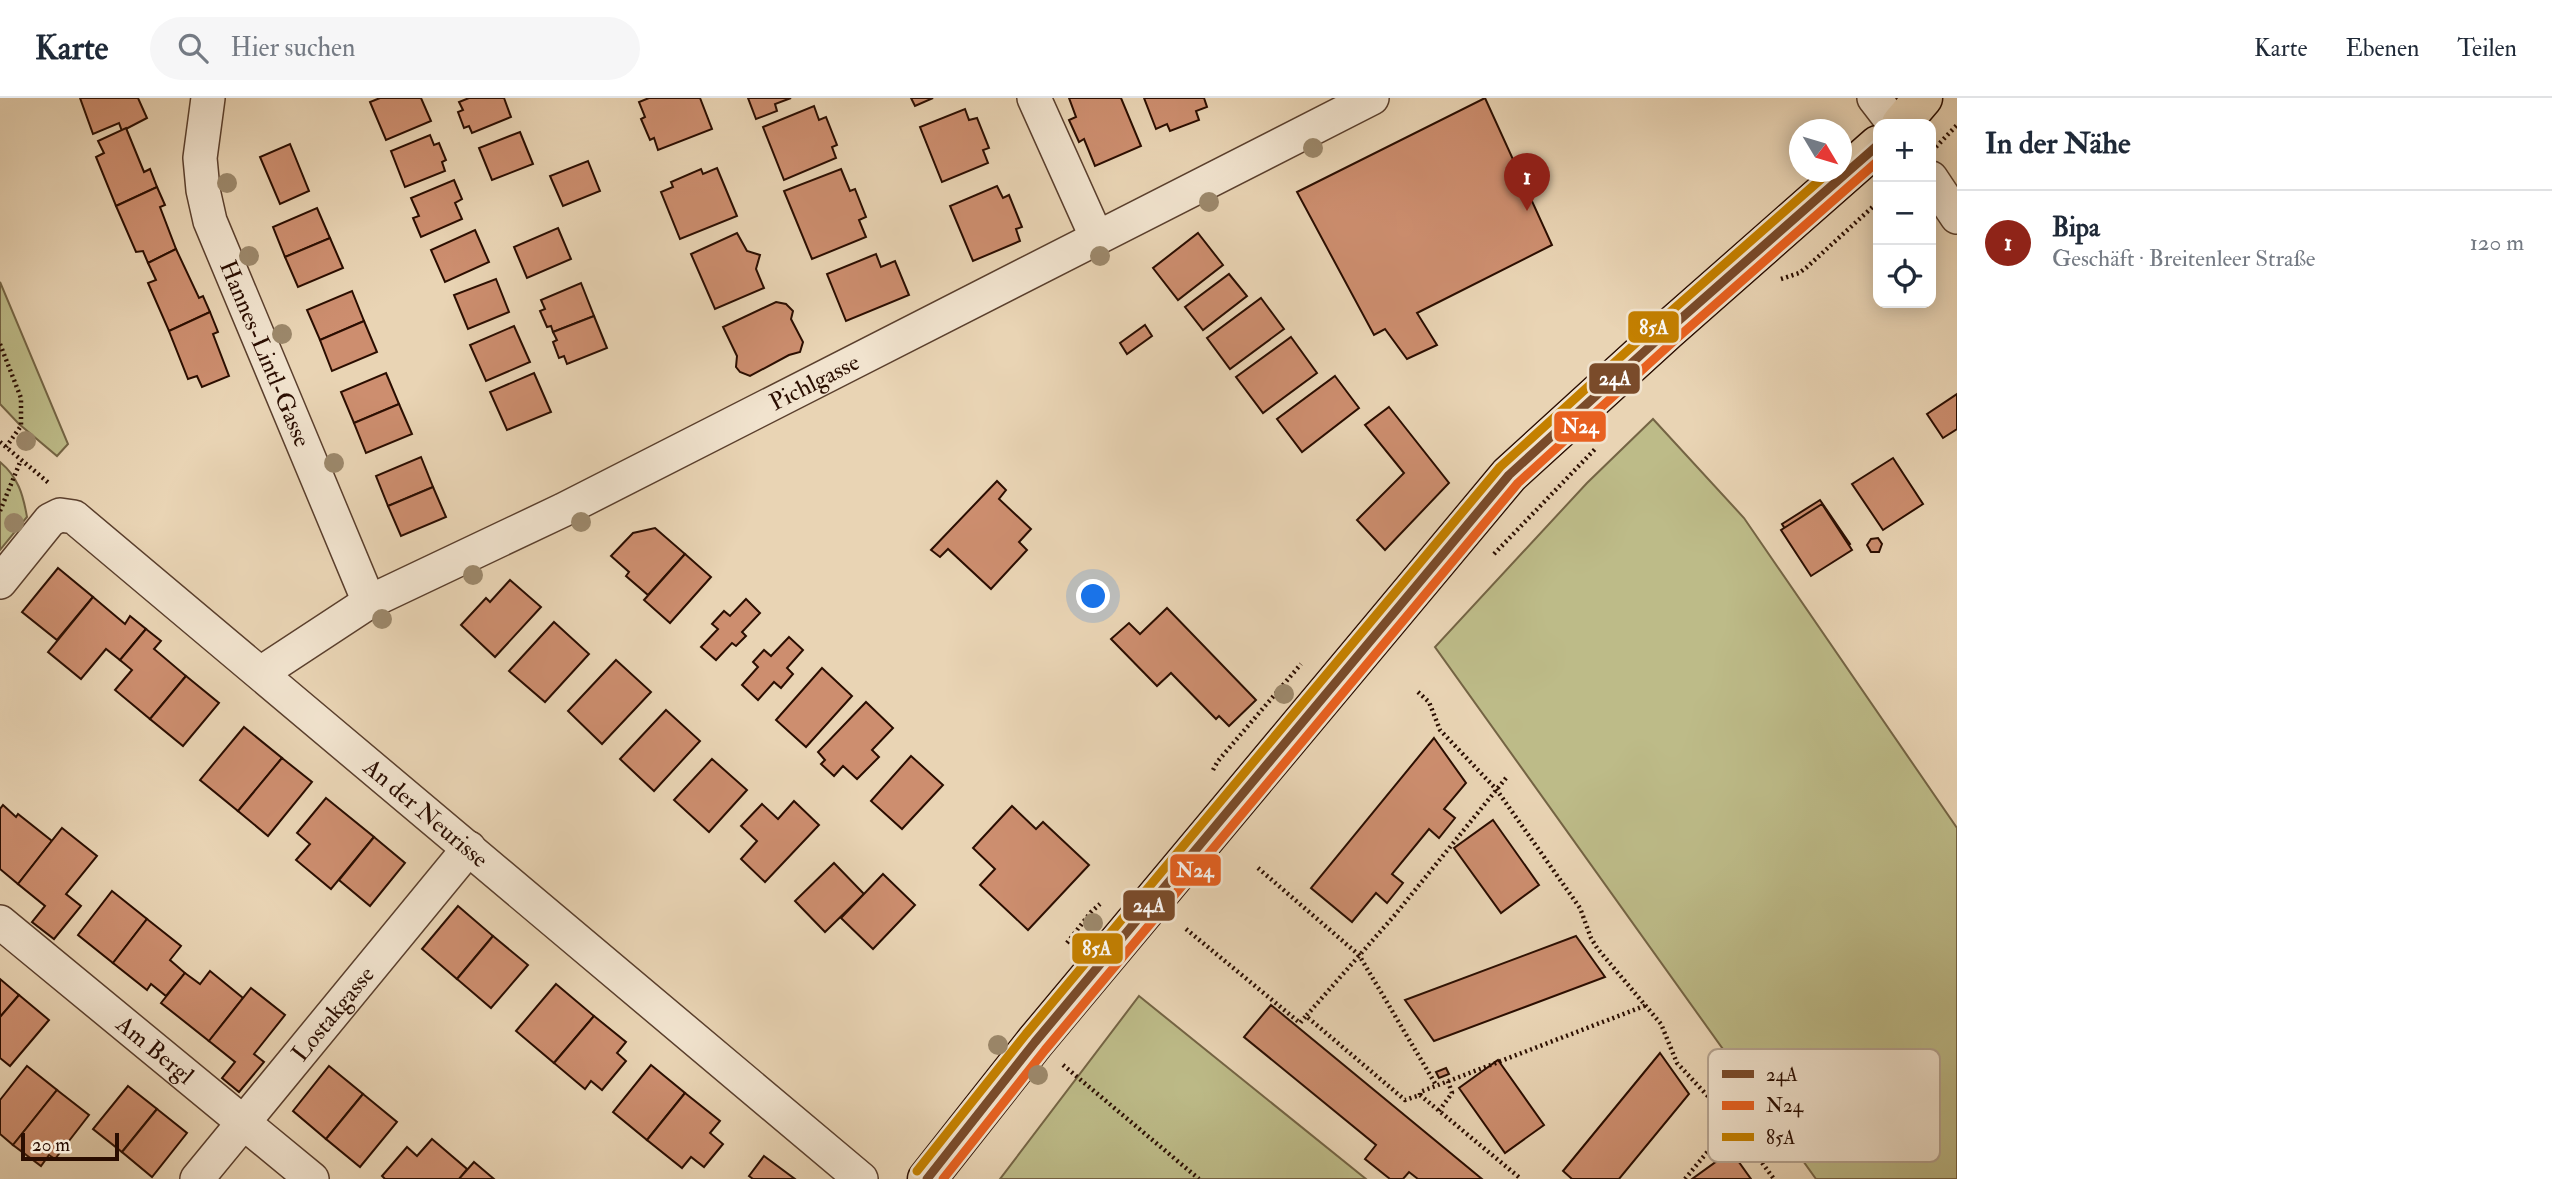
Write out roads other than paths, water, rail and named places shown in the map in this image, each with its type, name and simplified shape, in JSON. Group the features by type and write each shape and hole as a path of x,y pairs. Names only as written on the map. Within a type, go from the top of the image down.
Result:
{"main road":[{"path":"1905,119 1923,98"},
{"path":"931,1177 1035,1042 1509,475 1873,149"}],"street":[{"name":"Hannes-Lintl-Gasse","path":"208,98 200,158 210,221 369,602"},
{"path":"1034,98 1096,236"},
{"name":"Pichlgasse","path":"261,673 369,602 572,505 1096,236 1372,98"},
{"path":"1874,98 1890,119"},
{"path":"1934,182 1957,217"},
{"name":"An der Neurisse","path":"0,582 50,520 60,515 74,517 861,1179"},
{"name":"Lostakgasse","path":"197,1179 469,848"},
{"name":"Am Bergl","path":"0,922 312,1179"}],"place":[{"name":"Bipa","path":"1527,211"}]}
